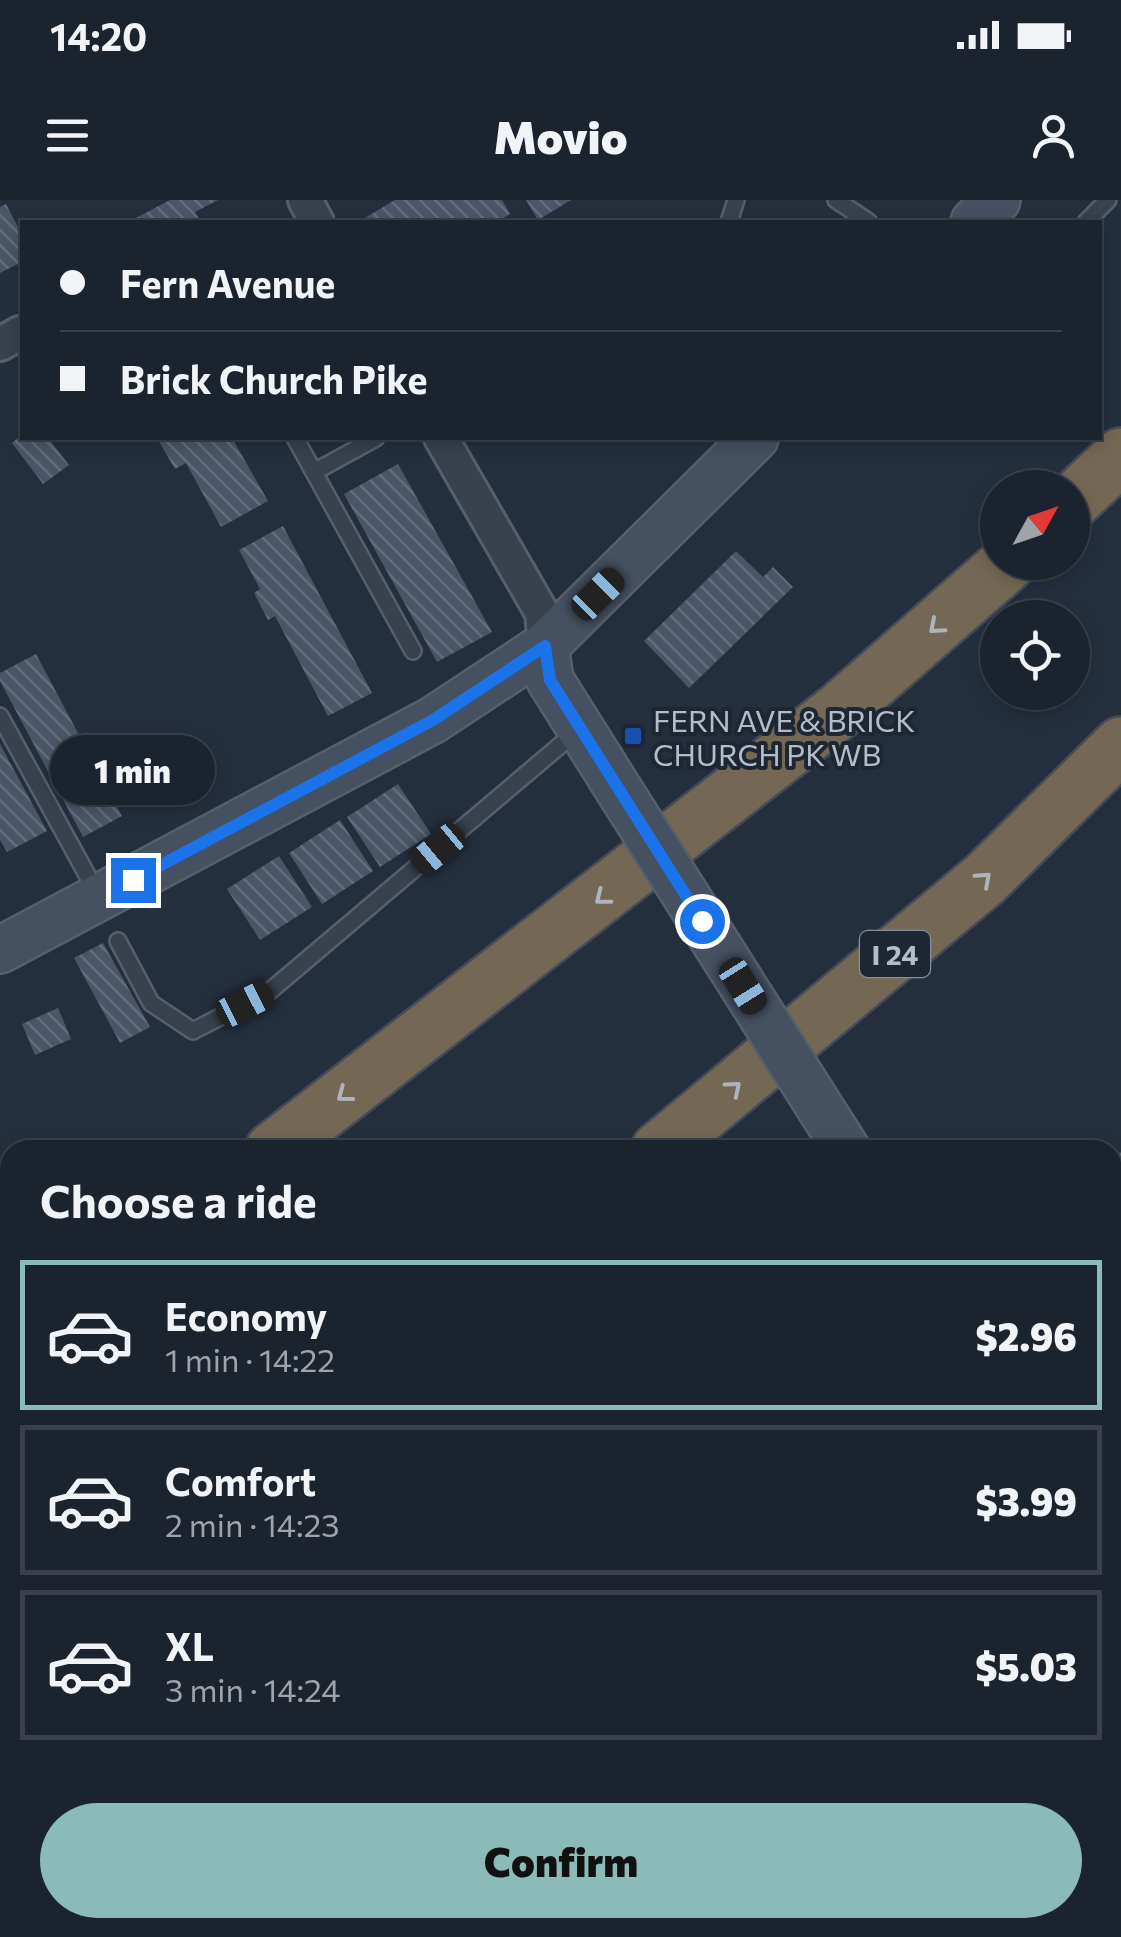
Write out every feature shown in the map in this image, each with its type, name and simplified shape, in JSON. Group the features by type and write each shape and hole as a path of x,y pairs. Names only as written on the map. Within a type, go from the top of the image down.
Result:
{"highway":[{"path":"1090,485 1121,456"},
{"path":"286,1140 840,710 988,580"},
{"name":"I 24","path":"671,1140 985,879 1121,745"}],"street":[{"path":"976,220 997,200"},
{"path":"441,440 542,613 550,680 836,1134"},
{"path":"0,950 433,720 545,646 753,440"}],"lane":[{"path":"836,200 866,220"},
{"path":"1088,220 1108,200"},
{"path":"296,440 413,650"},
{"path":"314,472 372,440"},
{"path":"0,716 100,898"},
{"path":"118,941 152,1003 193,1030 270,991 580,728"}],"building":[{"path":"170,200 218,200 195,212 200,220 134,219"},
{"path":"395,200 502,200 510,214 500,220 361,220"},
{"path":"526,200 571,200 538,220"},
{"path":"6,204 20,231 20,263 0,273 0,207"},
{"path":"20,437 20,440 50,440 69,465 43,484 12,443"},
{"path":"158,440 233,440 268,501 221,527 186,463 175,469"},
{"path":"398,464 492,632 437,662 344,494"},
{"path":"283,526 372,693 328,716 275,616 268,620 254,593 260,589 239,550"},
{"path":"736,551 763,577 773,567 793,587 689,688 644,641"},
{"path":"36,654 122,816 83,837 0,681 0,673"},
{"path":"0,744 47,831 7,852 0,840"},
{"path":"398,784 431,834 380,867 347,817"},
{"path":"340,820 373,871 322,904 289,853"},
{"path":"279,856 312,907 260,940 227,889"},
{"path":"103,943 150,1027 120,1043 74,958"},
{"path":"58,1008 71,1039 35,1055 22,1024"}],"place":[{"name":"FERN AVE & BRICK CHURCH PK WB","path":"633,736"}],"route":[{"path":"133,880 433,720 545,646 550,680 702,921"}]}
